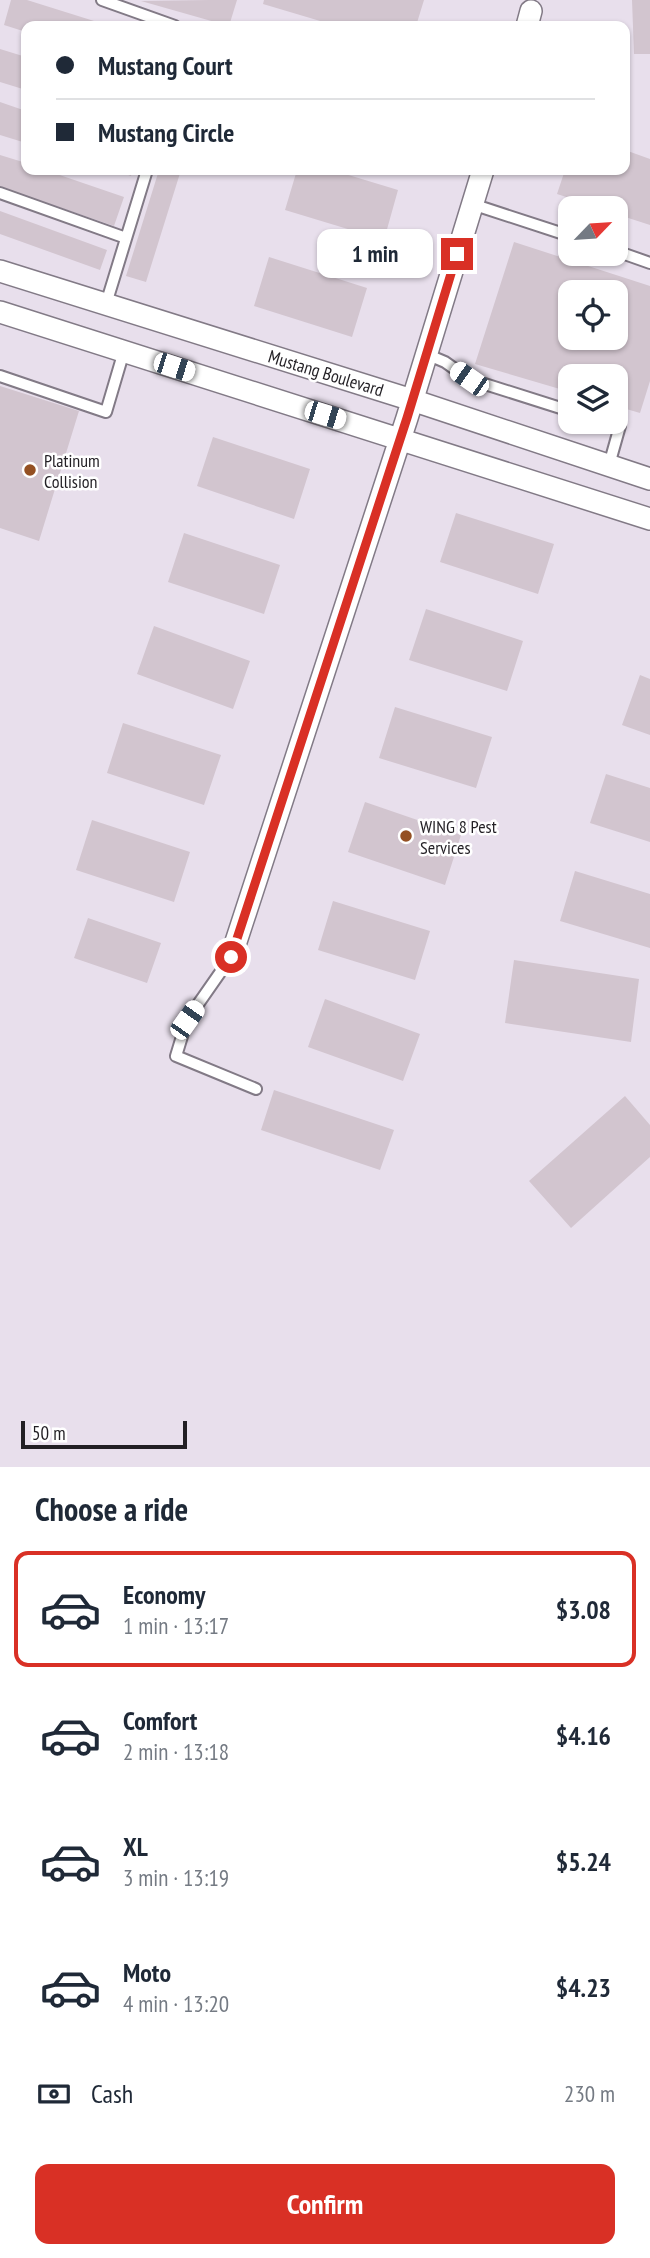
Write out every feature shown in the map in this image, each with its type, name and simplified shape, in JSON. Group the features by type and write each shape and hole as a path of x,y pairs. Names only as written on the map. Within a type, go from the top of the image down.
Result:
{"street":[{"path":"231,957 400,439 481,175"},
{"name":"Mustang Boulevard","path":"0,271 412,400 650,479"},
{"path":"0,312 650,519"}],"lane":[{"path":"102,0 161,21"},
{"path":"106,304 145,175"},
{"path":"0,193 126,238"},
{"path":"472,204 558,232"},
{"path":"628,255 650,262"},
{"path":"0,376 106,412 124,351"},
{"path":"426,355 445,362 469,379 558,407"},
{"path":"608,465 618,434"},
{"path":"231,957 187,1020 176,1056 256,1089"}],"building":[{"path":"11,0 27,0 94,21 21,21 21,30 4,25"},
{"path":"237,0 231,21 211,21 141,1"},
{"path":"264,0 424,0 418,21 320,21 263,4"},
{"path":"632,0 650,0 650,54 634,54"},
{"path":"0,49 21,55 21,88 0,82"},
{"path":"0,102 21,109 21,141 0,135"},
{"path":"630,152 650,159 650,225 628,218 628,196 557,194 563,175 630,175"},
{"path":"0,155 21,161 21,175 60,175 124,197 114,226 0,187"},
{"path":"157,175 179,175 146,282 126,276"},
{"path":"296,175 348,175 398,190 384,240 285,210"},
{"path":"0,211 107,250 100,270 0,234"},
{"path":"514,242 558,256 558,266 588,266 650,286 650,381 640,413 628,410 628,364 558,364 558,388 475,364"},
{"path":"269,257 367,288 352,337 254,306"},
{"name":"Platinum Collision","path":"0,386 79,411 39,541 0,528"},
{"path":"213,437 310,469 294,519 197,486"},
{"path":"456,513 554,544 538,594 440,562"},
{"path":"184,533 280,565 264,614 168,582"},
{"path":"426,609 523,641 507,691 409,660"},
{"path":"154,626 250,661 233,709 137,674"},
{"path":"640,675 650,679 650,735 622,725"},
{"path":"395,707 492,737 476,788 379,758"},
{"path":"123,723 221,755 204,805 107,773"},
{"path":"606,774 650,788 650,842 590,823"},
{"path":"365,802 461,835 445,885 348,852"},
{"path":"92,820 190,852 174,902 76,870"},
{"path":"575,871 650,894 650,948 560,921"},
{"path":"333,901 430,931 415,980 318,950"},
{"path":"88,918 161,943 147,983 74,958"},
{"path":"514,960 639,979 631,1042 505,1023"},
{"path":"325,999 420,1034 403,1081 308,1047"},
{"path":"274,1090 394,1130 380,1170 261,1130"},
{"path":"625,1096 650,1125 650,1157 571,1228 529,1181"}],"place":[{"name":"Platinum Collision","path":"30,470"},
{"name":"WING 8 Pest Services","path":"406,836"}],"route":[{"path":"231,957 407,418 457,254"}]}
